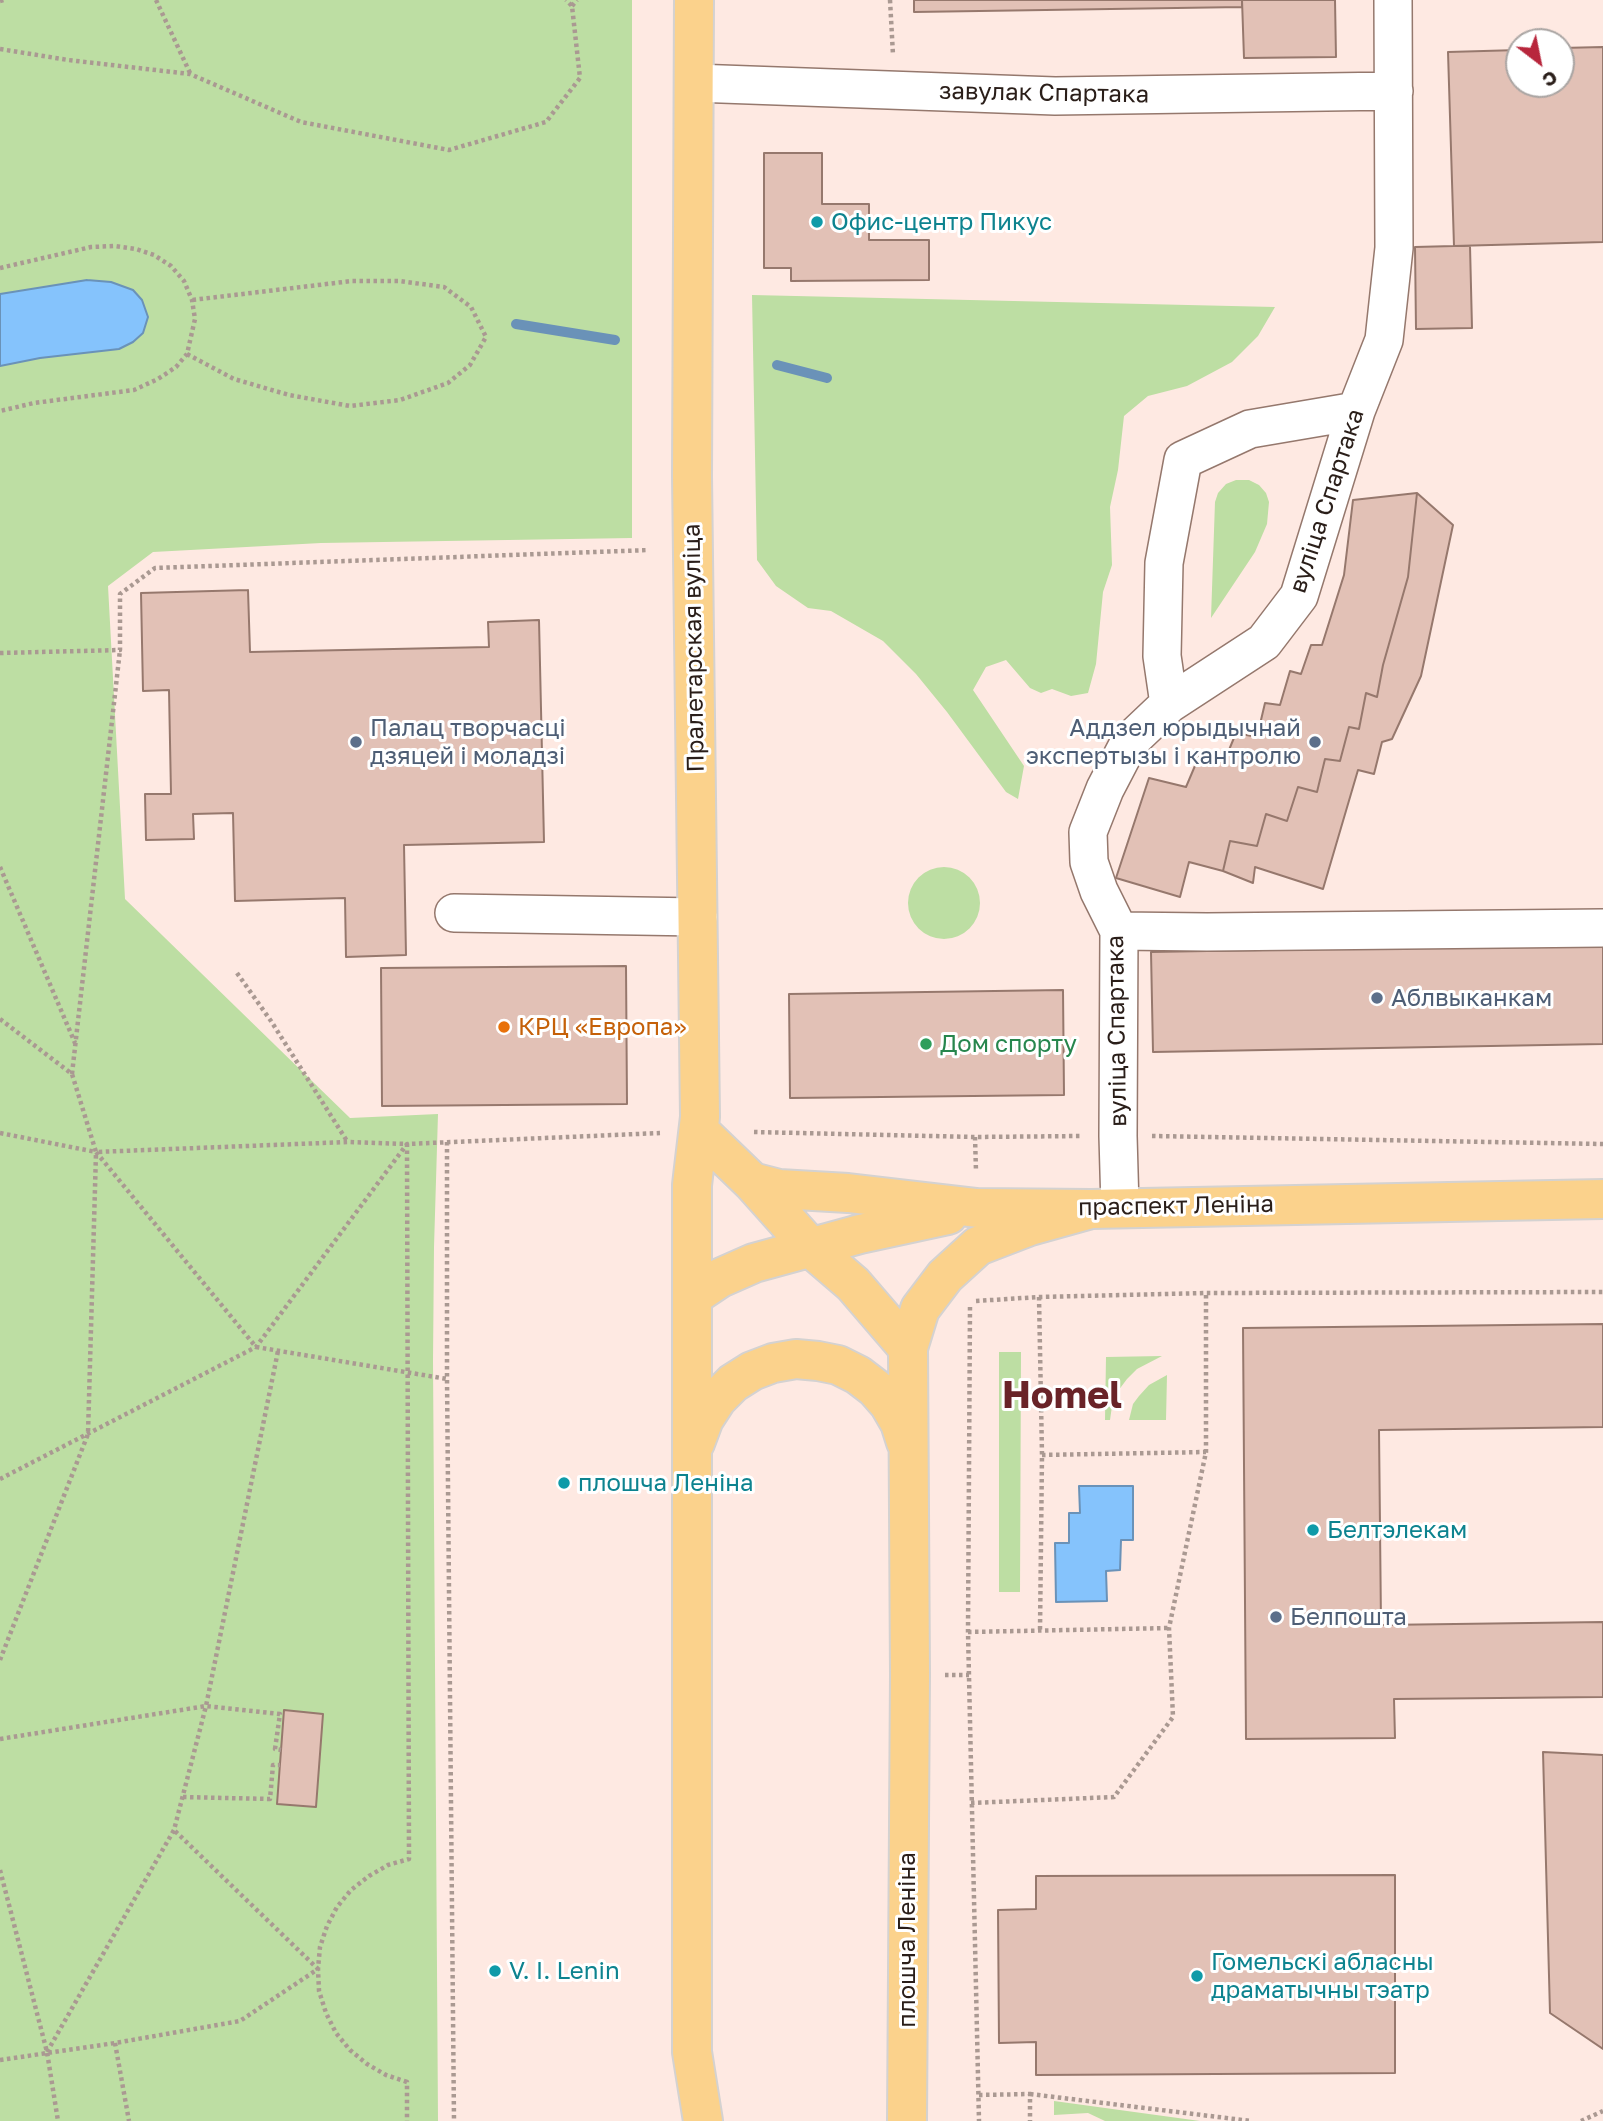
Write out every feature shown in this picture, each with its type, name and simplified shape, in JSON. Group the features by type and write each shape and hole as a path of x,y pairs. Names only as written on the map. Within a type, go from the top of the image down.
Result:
{"main road":[{"name":"Пралетарская вуліца","path":"693,1296 692,1185 684,1132 698,917 692,476 694,0"},
{"path":"684,1132 752,1182 811,1248 853,1284 908,1348"},
{"name":"праспект Леніна","path":"752,1182 779,1189 848,1193 977,1194 1106,1208 1603,1199"},
{"path":"693,1296 720,1278 754,1263 860,1234 977,1194"},
{"name":"плошча Леніна","path":"907,2121 910,1465 908,1348 920,1309 945,1276 978,1246 1030,1226 1106,1208"},
{"name":"плошча Леніна","path":"693,1296 692,2052 703,2121"},
{"name":"плошча Леніна","path":"693,1463 696,1440 704,1419 717,1399 733,1383 752,1371 773,1363 796,1359 818,1360 838,1366 858,1375 875,1388 900,1423 907,1443 910,1465"}],"street":[{"name":"вуліца Спартака","path":"1106,1208 1118,1136 1119,931 1099,891 1089,862 1088,832 1105,789 1130,740 1169,704 1265,642 1299,596 1356,411 1384,340 1394,248 1393,0"},
{"name":"завулак Спартака","path":"694,83 1055,96 1394,91"},
{"path":"1169,704 1162,656 1164,564 1183,460 1250,429 1356,411"},
{"path":"454,913 698,917"},
{"path":"1119,931 1603,928"}],"path":[{"path":"156,0 190,74"},
{"path":"0,49 190,74 301,122 449,150 546,122 580,78 572,6 566,0"},
{"path":"572,6 577,0"},
{"path":"890,0 895,91"},
{"path":"0,268 91,247 136,249 154,255 172,266 184,281 192,300 195,319 187,354 176,367 134,390 34,403 0,411"},
{"path":"187,354 234,379 289,395 350,406 400,400 448,383 470,365 486,337 471,307 444,287 399,281 352,281 192,300"},
{"path":"0,1660 88,1434 96,1152 72,1074 120,650 121,594 155,568 649,550"},
{"path":"0,653 120,650"},
{"path":"0,867 75,1044"},
{"path":"237,973 348,1142"},
{"path":"0,1019 72,1074"},
{"path":"1,1134 96,1152 348,1142 407,1144 684,1132"},
{"path":"745,1132 1603,1144"},
{"path":"975,1137 977,1194"},
{"path":"447,1142 454,2121"},
{"path":"0,1479 256,1347 407,1144"},
{"path":"407,1144 409,1859 388,1865 351,1890 337,1907 327,1926 320,1947 318,1969 319,1991 326,2013 343,2041 367,2064 386,2075 407,2082 407,2121"},
{"path":"96,1152 256,1347 447,1379"},
{"path":"979,2121 968,1632 969,1308 979,1300 1039,1297 1206,1293 1603,1292"},
{"path":"971,1803 1114,1797 1173,1717 1169,1628 1206,1452 1206,1293"},
{"path":"1039,1297 1042,1455 1040,1630"},
{"path":"47,2052 174,1830 206,1706 278,1351"},
{"path":"1042,1455 1206,1452"},
{"path":"968,1632 1169,1628"},
{"path":"0,1739 206,1706 280,1714 275,1749 281,1750"},
{"path":"183,1797 270,1799 273,1765 280,1765"},
{"path":"174,1830 318,1969"},
{"path":"0,1870 47,2052 58,2121"},
{"path":"0,2060 240,2021 318,1969"},
{"path":"114,2043 129,2121"},
{"path":"979,2095 1030,2094 1251,2121"},
{"path":"1030,2094 1030,2121"},
{"path":"1581,2121 1603,2111"}],"green space":[{"path":"0,0 632,0 632,538 321,543 153,552 108,586 125,899 350,1118 438,1114 433,1361 438,2121 0,2121"},
{"path":"752,295 1275,307 1258,336 1232,362 1187,386 1148,396 1124,416 1118,470 1110,507 1112,565 1103,592 1096,664 1088,693 1071,696 1052,689 1041,693 1030,688 1006,660 986,667 973,690 1024,766 1018,799 1006,792 947,712 916,674 883,641 831,611 808,608 776,586 757,560"},
{"path":"1236,480 1249,480 1259,485 1266,493 1269,502 1267,524 1255,552 1211,618 1215,502 1218,493 1226,484"},
{"path":"944,867 964,873 974,883 980,903 974,923 964,933 944,939 924,933 914,923 908,903 914,883 924,873"},
{"path":"999,1352 1021,1352 1020,1592 999,1592"},
{"path":"1162,1356 1137,1369 1127,1379 1118,1391 1110,1420 1105,1420 1106,1357"},
{"path":"1167,1375 1166,1420 1129,1420 1133,1404 1139,1396 1149,1385"},
{"path":"1054,2101 1200,2121 1105,2121 1088,2113 1054,2115"}],"water":[{"path":"87,280 111,282 133,290 142,300 148,317 143,333 119,349 40,358 0,366 0,294"},
{"path":"1079,1486 1133,1486 1133,1540 1121,1540 1120,1570 1106,1571 1107,1601 1056,1602 1055,1543 1069,1543 1069,1513 1080,1513"}],"building":[{"path":"914,0 1242,0 1242,7 914,12"},
{"path":"1242,0 1335,0 1336,57 1244,58"},
{"path":"1603,47 1603,242 1454,246 1448,52 1505,50 1505,98 1575,98 1575,48"},
{"name":"Офис-центр Пикус","path":"764,153 822,153 822,204 869,204 869,240 929,240 929,280 791,281 791,268 764,268"},
{"path":"1470,246 1472,328 1416,329 1415,247"},
{"path":"1417,493 1453,525 1421,676 1392,739 1382,742 1374,774 1358,770 1323,889 1255,867 1253,883 1223,871 1230,841 1257,846 1266,814 1287,821 1298,787 1317,792 1325,759 1340,761 1349,727 1359,729 1366,693 1377,697 1383,665 1408,577"},
{"path":"1417,493 1408,577 1383,665 1377,697 1366,693 1359,729 1349,727 1340,761 1325,759 1317,792 1298,787 1287,821 1266,814 1257,846 1230,841 1223,871 1189,862 1180,897 1116,878 1149,778 1186,787 1200,754 1224,762 1236,733 1257,737 1265,703 1280,705 1290,671 1301,674 1311,645 1322,645 1344,575 1353,500"},
{"name":"Палац творчасці дзяцей і моладзі","path":"248,590 250,652 489,647 488,622 539,620 544,842 404,845 406,955 346,957 345,898 235,901 233,813 193,814 194,839 146,840 145,794 171,794 169,690 143,691 141,593"},
{"name":"Аблвыканкам","path":"1603,944 1603,1044 1153,1052 1151,952"},
{"name":"КРЦ «Европа»","path":"626,966 627,1104 382,1106 381,968"},
{"name":"Дом спорту","path":"1063,990 1064,1095 790,1098 789,994"},
{"name":"Белтэлекам","path":"1603,1324 1603,1427 1379,1430 1381,1625 1603,1622 1603,1697 1394,1699 1395,1738 1246,1739 1243,1328"},
{"path":"284,1710 323,1714 316,1807 277,1804"},
{"path":"1543,1752 1603,1755 1603,2049 1550,2013"},
{"name":"Гомельскі абласны драматычны тэатр","path":"1395,1875 1395,2073 1036,2075 1036,2042 999,2043 998,1910 1036,1909 1036,1876"}],"waterway":[{"path":"516,324 615,340"},
{"path":"777,365 827,378"}],"place":[{"name":"Офис-центр Пикус","path":"817,222"},
{"name":"Палац творчасці дзяцей і моладзі","path":"356,742"},
{"name":"Аддзел юрыдычнай экспертызы і кантролю","path":"1315,742"},
{"name":"Аблвыканкам","path":"1377,998"},
{"name":"КРЦ «Европа»","path":"504,1027"},
{"name":"Дом спорту","path":"926,1044"},
{"name":"плошча Леніна","path":"564,1483"},
{"name":"Белтэлекам","path":"1313,1530"},
{"name":"Белпошта","path":"1276,1617"},
{"name":"V. I. Lenin","path":"495,1971"},
{"name":"Гомельскі абласны драматычны тэатр","path":"1197,1976"}],"district":[{"name":"Homel","path":"1062,1396"}]}
